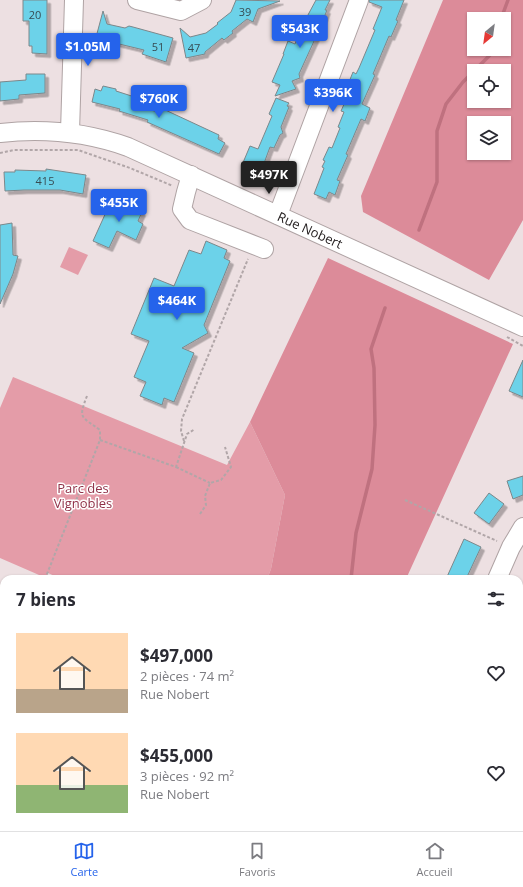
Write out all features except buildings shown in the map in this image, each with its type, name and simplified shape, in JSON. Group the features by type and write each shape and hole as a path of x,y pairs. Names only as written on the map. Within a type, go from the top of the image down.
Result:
{"street":[{"path":"70,132 74,0"},
{"path":"137,0 181,11 202,0"},
{"path":"278,215 359,0"},
{"name":"Rue Nobert","path":"0,133 48,130 70,132 115,142 128,147 189,183 278,215 523,327"},
{"path":"189,183 182,209 190,220 259,247"},
{"path":"498,575 511,547 523,528"}],"path":[{"path":"0,153 14,150 78,150 130,168 189,183"},
{"path":"184,441 181,431 182,419 259,247"},
{"path":"501,334 523,346"},
{"path":"47,575 100,440 100,430 83,418 81,411 87,396"},
{"path":"176,467 187,434 195,429"},
{"path":"100,440 176,467 210,483 221,480 231,467 225,447"},
{"path":"200,514 206,505 205,496 210,483"},
{"path":"405,500 511,547"}],"green space":[{"path":"69,247 88,255 78,275 60,267"},
{"name":"Parc des Vignobles","path":"13,377 227,465 250,422 285,495 269,575 52,575 48,573 47,575 39,575 0,558 0,408"}],"shaded area":[{"path":"443,0 523,0 523,220 489,280 363,212 361,196"},
{"path":"328,258 513,344 408,575 269,575 285,495 250,422"}],"waterway":[{"path":"504,12 508,0"},
{"path":"481,64 489,56"},
{"path":"419,230 437,182 437,131 446,104 467,78"},
{"path":"351,575 356,533 372,469 375,425 374,368 371,349 385,308"}]}
